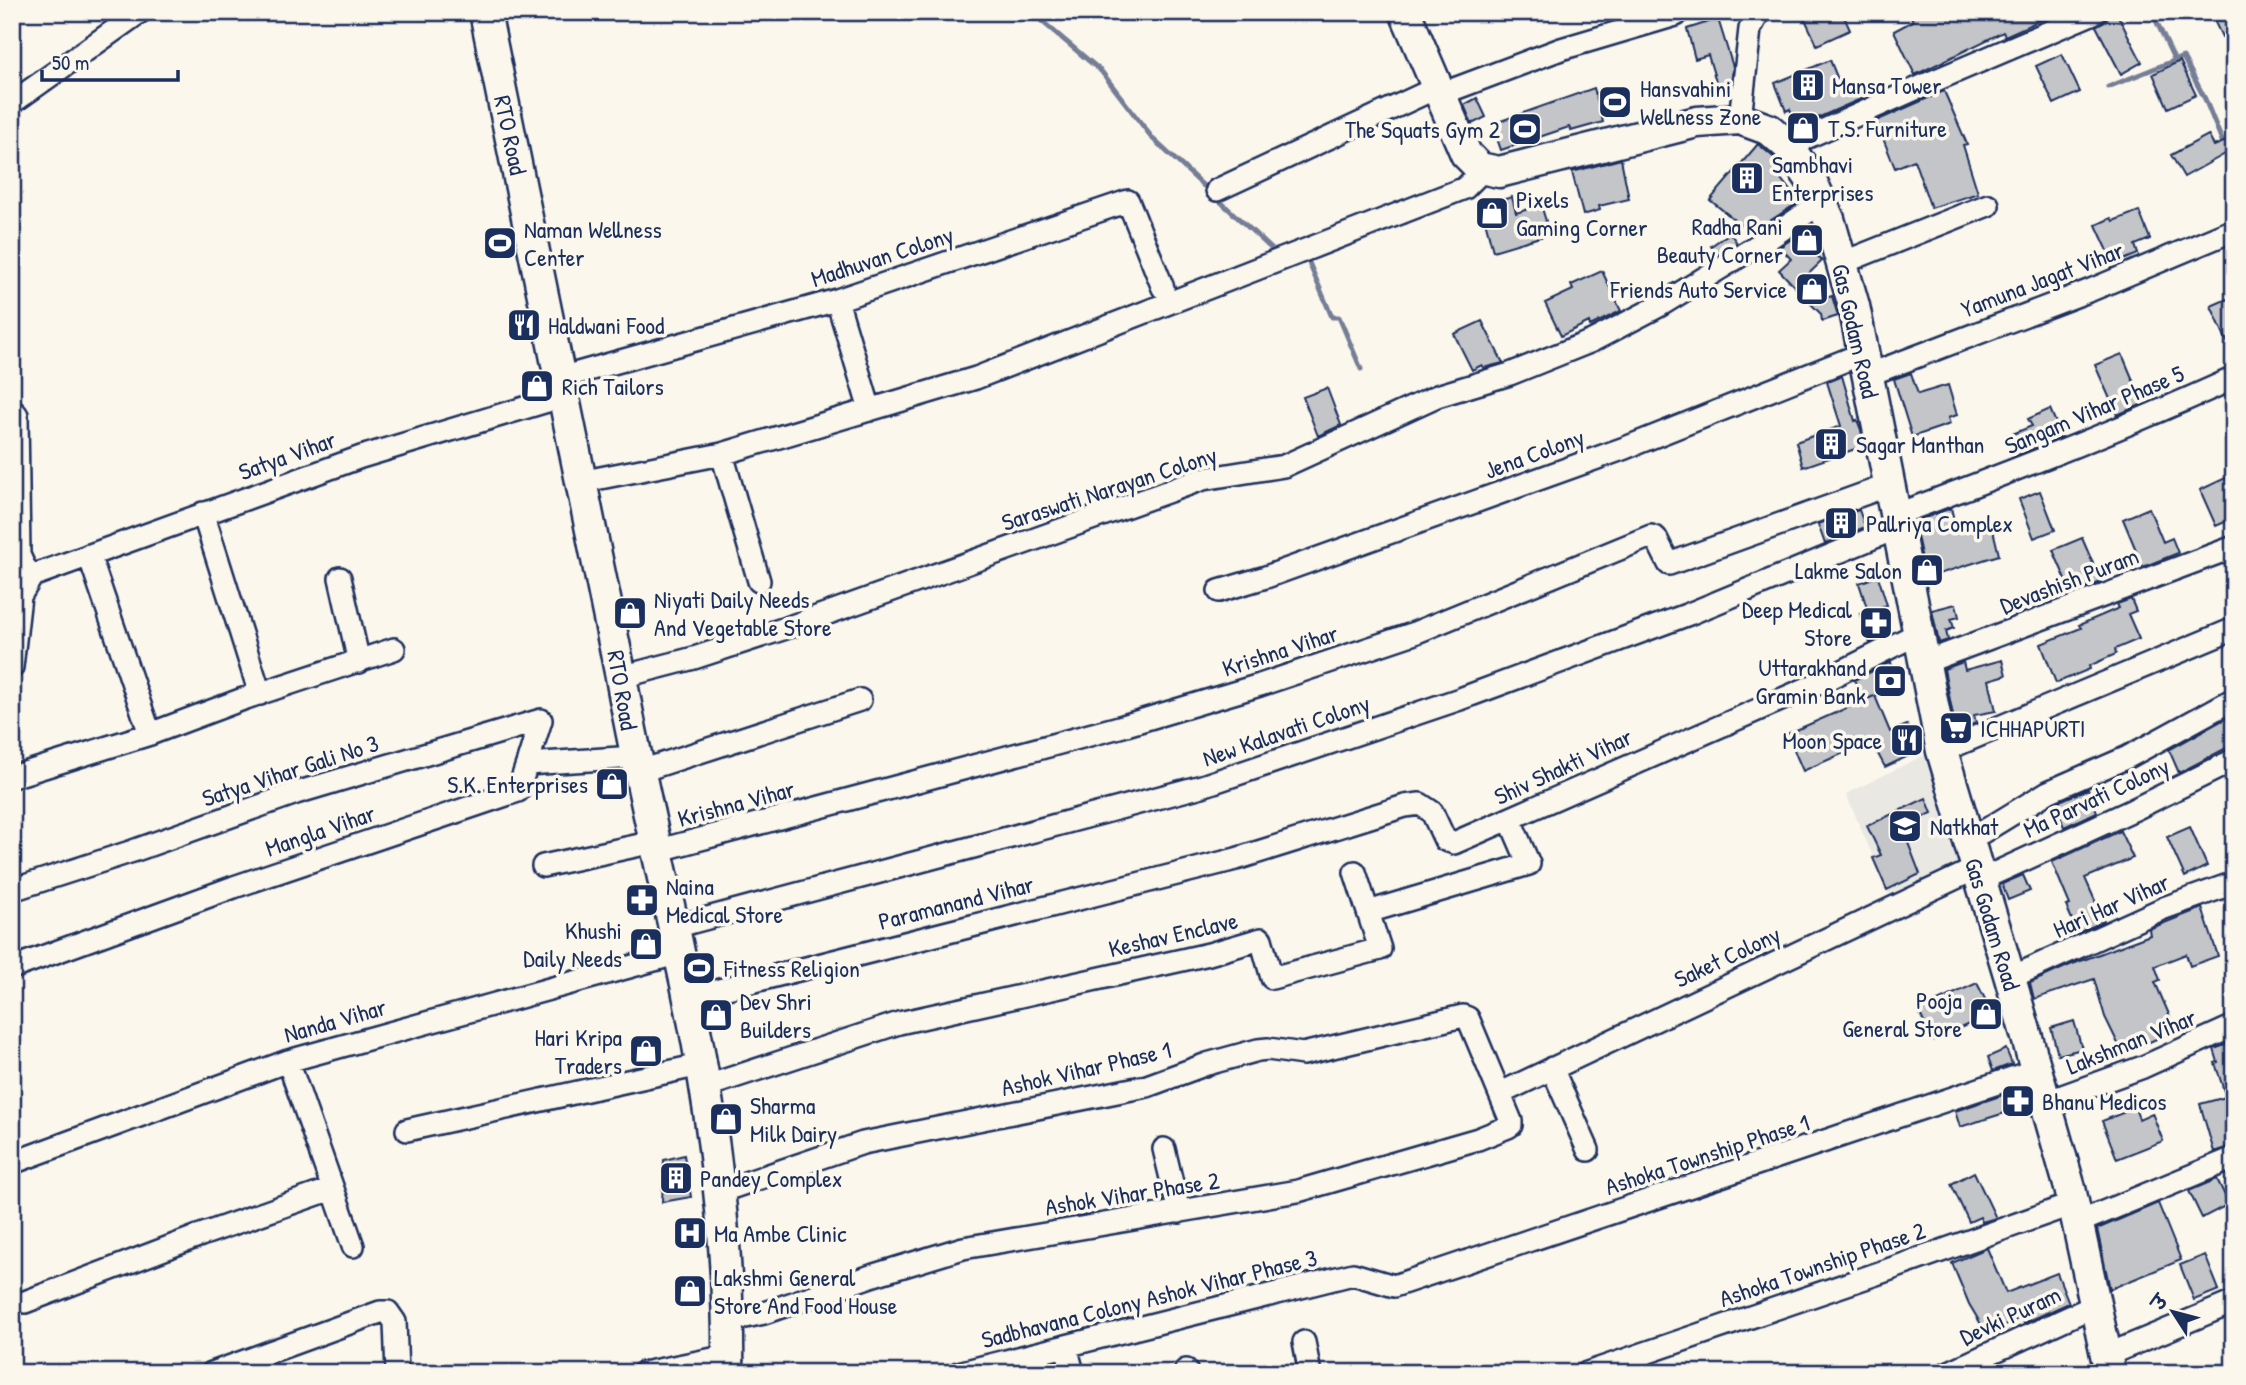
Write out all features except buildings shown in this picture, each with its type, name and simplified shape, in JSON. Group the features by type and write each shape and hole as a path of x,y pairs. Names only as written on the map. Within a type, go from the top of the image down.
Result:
{"main road":[{"name":"RTO Road","path":"485,12 621,677 636,764 688,998 719,1192 728,1364"},
{"path":"1405,12 1466,153 1480,168"},
{"name":"Gas Godam Road","path":"1480,168 1499,172 1697,122 1740,119 1770,130 1788,146 1810,178 1822,202 1854,306 1942,751 2046,1102 2075,1213 2108,1364"}],"street":[{"path":"14,98 140,12"},
{"path":"1788,146 2096,12"},
{"path":"1217,190 1439,91 1562,49 1676,15"},
{"path":"1740,119 1751,18"},
{"path":"580,482 722,454 976,378 1465,188 1480,168"},
{"name":"Madhuvan Colony","path":"562,387 837,299 1128,201 1163,288"},
{"name":"Saraswati Narayan Colony","path":"621,677 694,658 792,626 1203,479 1284,466 1437,396 1510,374 1592,341 1659,306 1822,202"},
{"path":"1842,264 1988,205"},
{"name":"Yamuna Jagat Vihar","path":"1866,364 2091,290 2234,230"},
{"path":"837,299 870,410"},
{"name":"Jena Colony","path":"1219,592 1866,364"},
{"name":"Sangam Vihar Phase 5","path":"1896,522 2234,378"},
{"name":"Satya Vihar","path":"32,576 562,387"},
{"path":"12,410 17,415 19,555 23,566 32,576 24,585 20,596 13,658"},
{"path":"722,454 759,581"},
{"name":"Krishna Vihar","path":"655,847 1123,726 1260,685 1412,634 1651,536 1656,538 1669,564 1889,485"},
{"path":"203,513 260,694"},
{"name":"New Kalavati Colony","path":"677,940 1202,786 1461,699 1664,624 1896,522"},
{"name":"Devashish Puram","path":"1923,663 2234,547"},
{"path":"89,555 150,734"},
{"path":"340,578 359,662"},
{"path":"1942,751 2234,629"},
{"name":"Shiv Shakti Vihar","path":"1236,859 1405,806 1420,804 1432,812 1445,840 1454,843 1819,683 1917,634"},
{"path":"12,777 150,734 394,649"},
{"path":"1975,863 2048,792 2127,757 2234,699"},
{"path":"527,764 636,764 860,700"},
{"name":"Satya Vihar Gali No 3","path":"12,890 133,851 296,793 541,720 527,764"},
{"name":"Ma Parvati Colony","path":"1975,863 2133,810 2234,760"},
{"name":"Mangla Vihar","path":"12,968 234,887 518,790 527,764"},
{"path":"1355,872 1368,912 1527,866 1529,862 1510,820"},
{"path":"543,866 655,847"},
{"name":"Paramanand Vihar","path":"688,998 1236,859"},
{"name":"Saket Colony","path":"1500,1093 1975,863"},
{"name":"Hari Har Vihar","path":"2010,978 2164,908 2234,883"},
{"name":"Keshav Enclave","path":"702,1076 899,1023 1209,954 1261,939 1272,978 1380,949 1368,912"},
{"name":"Nanda Vihar","path":"12,1163 288,1061 677,940"},
{"name":"Ashok Vihar Phase 1","path":"719,1192 863,1143 1147,1086 1206,1064 1258,1050 1303,1055 1462,1016 1468,1018 1500,1093"},
{"name":"Lakshman Vihar","path":"2046,1102 2143,1067 2234,1026"},
{"path":"288,1061 353,1246"},
{"path":"1552,1068 1588,1150"},
{"name":"Ashoka Township Phase 1","path":"1353,1274 1394,1286 2036,1070"},
{"path":"407,1130 702,1076"},
{"name":"Ashok Vihar Phase 2","path":"727,1321 764,1313 963,1248 1298,1192 1478,1139 1511,1125 1500,1093"},
{"path":"1164,1149 1179,1212"},
{"name":"Ashoka Township Phase 2","path":"1587,1373 1885,1271 2075,1213 2234,1158"},
{"path":"25,1302 332,1189"},
{"name":"Sadbhavana Colony Ashok Vihar Phase 3","path":"958,1373 1353,1274"},
{"path":"2108,1364 2234,1302"},
{"name":"Devki Puram","path":"1947,1373 2096,1305"},
{"path":"212,1373 380,1312 388,1312 395,1322 397,1373"},
{"path":"1304,1342 1310,1373"},
{"path":"1066,1346 1073,1373"},
{"path":"642,1373 728,1364"}],"shaded area":[{"name":"Natkhat","path":"1926,754 1962,865 1889,894 1846,794"}],"waterway":[{"path":"1031,12 1101,71 1153,139 1277,254"},
{"path":"2152,12 2175,61"},
{"path":"2108,87 2183,57 2205,99 2234,170"},
{"path":"1304,258 1307,258 1332,317 1339,317 1361,369"}],"place":[{"name":"Mansa Tower","path":"1808,85"},
{"name":"Hansvahini Wellness Zone","path":"1615,102"},
{"name":"T.S. Furniture","path":"1803,128"},
{"name":"The Squats Gym 2","path":"1525,129"},
{"name":"Sambhavi Enterprises","path":"1747,178"},
{"name":"Pixels Gaming Corner","path":"1492,213"},
{"name":"Radha Rani Beauty Corner","path":"1807,240"},
{"name":"Naman Wellness Center","path":"500,243"},
{"name":"Friends Auto Service","path":"1812,289"},
{"name":"Haldwani Food","path":"524,325"},
{"name":"Rich Tailors","path":"537,386"},
{"name":"Sagar Manthan","path":"1831,444"},
{"name":"Pallriya Complex","path":"1841,523"},
{"name":"Lakme Salon","path":"1927,570"},
{"name":"Niyati Daily Needs And Vegetable Store","path":"630,613"},
{"name":"Deep Medical Store","path":"1876,623"},
{"name":"Uttarakhand Gramin Bank","path":"1890,681"},
{"name":"ICHHAPURTI","path":"1956,728"},
{"name":"Moon Space","path":"1907,740"},
{"name":"S.K. Enterprises","path":"612,784"},
{"name":"Natkhat","path":"1905,826"},
{"name":"Naina Medical Store","path":"642,900"},
{"name":"Khushi Daily Needs","path":"646,944"},
{"name":"Fitness Religion","path":"699,968"},
{"name":"Pooja General Store","path":"1986,1014"},
{"name":"Dev Shri Builders","path":"716,1015"},
{"name":"Hari Kripa Traders","path":"646,1051"},
{"name":"Bhanu Medicos","path":"2018,1101"},
{"name":"Sharma Milk Dairy","path":"726,1119"},
{"name":"Pandey Complex","path":"676,1178"},
{"name":"Ma Ambe Clinic","path":"690,1233"},
{"name":"Lakshmi General Store And Food House","path":"690,1291"}]}
